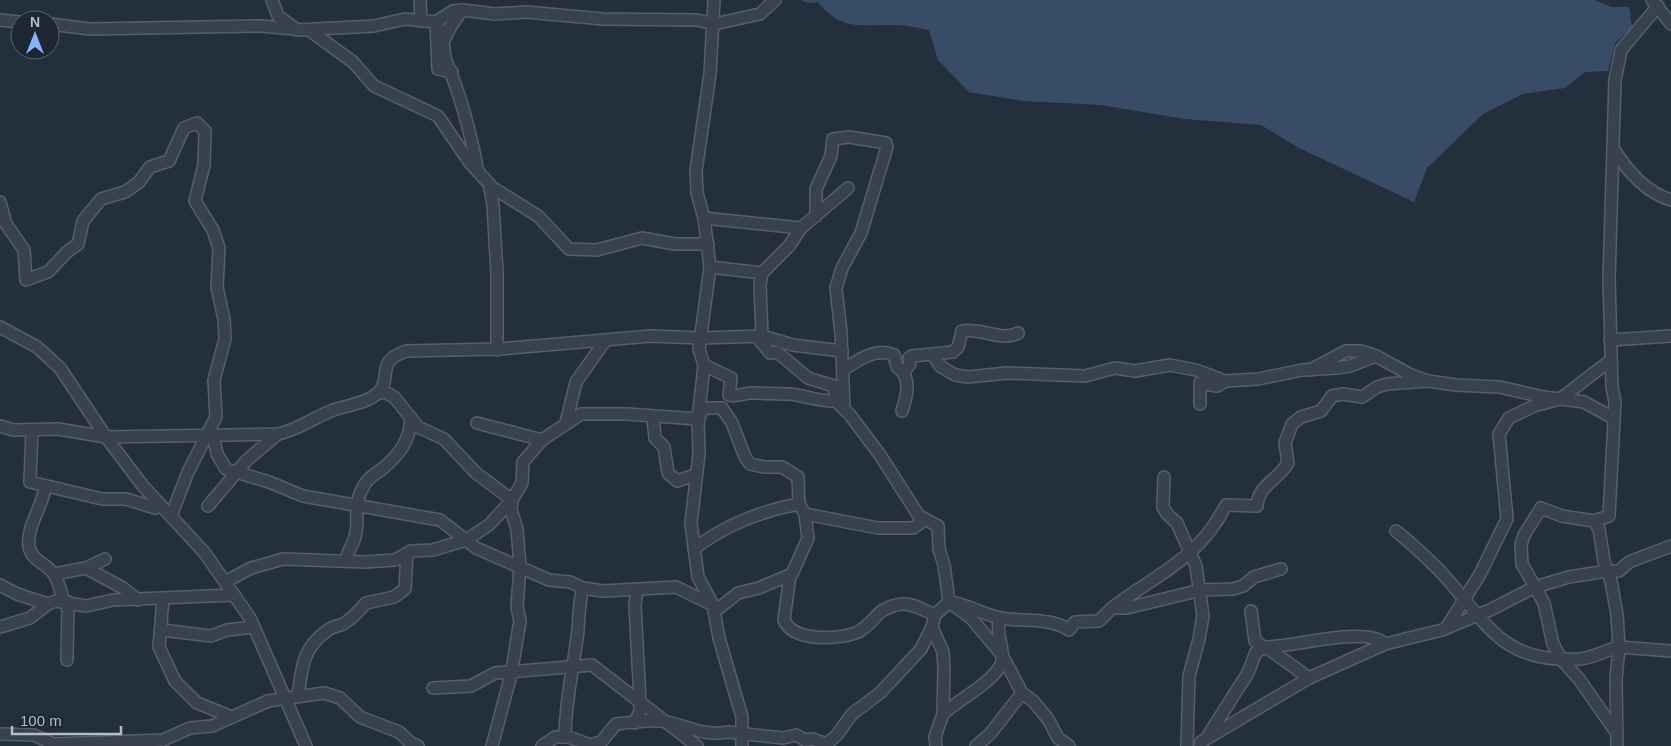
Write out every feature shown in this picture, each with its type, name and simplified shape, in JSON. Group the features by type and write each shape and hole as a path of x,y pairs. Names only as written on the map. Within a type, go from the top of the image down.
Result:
{"street":[{"path":"272,0 278,16 296,29"},
{"path":"420,0 421,20"},
{"path":"714,0 714,24 696,172 697,193 704,218 710,267 699,349 704,365 698,420 699,454 695,475 691,523 698,577 714,608 718,638 742,717 742,746"},
{"path":"60,25 90,29 261,26 309,30 330,27 374,26 398,20 436,22 455,10 499,14 526,12 603,19 697,20 714,24 760,14 775,0"},
{"path":"1616,732 1579,679 1561,659 1553,644 1544,603 1522,564 1521,545 1524,535 1541,508 1562,516 1594,521 1609,516 1614,402 1609,279 1614,80 1621,50 1655,3 1671,24"},
{"path":"444,40 462,10"},
{"path":"436,22 444,40 447,65 452,72 451,76 463,102 472,133 478,173"},
{"path":"436,22 438,69 452,72"},
{"path":"309,30 353,62 374,86 438,116 478,173 493,188 542,220 568,249 597,250 642,238 675,244 708,244"},
{"path":"0,202 6,224 24,250 26,280 36,277 48,272 67,252 78,244 83,221 101,199 131,188 150,167 169,161 184,128 197,123 203,128 206,138 204,165 195,201 214,230 219,248 217,287 225,329 224,348 214,380 216,417 211,434 188,472 171,516"},
{"path":"816,216 816,189 831,156 833,138 849,137 886,143 887,146 861,233 842,268 836,288 843,370 840,404"},
{"path":"1613,148 1631,174 1660,197 1671,200"},
{"path":"490,188 498,273 497,350"},
{"path":"848,188 802,228 789,246 762,272 760,284 760,336 770,353 777,352 808,378 834,386 840,404 880,454 924,520 933,522 938,526 939,549 944,565 949,602 971,618 1002,655 1022,692 1033,701 1048,719 1058,738 1069,746"},
{"path":"704,218 802,228"},
{"path":"710,267 762,272"},
{"path":"0,327 37,347 60,368 106,437 161,506 204,552 254,627 306,746"},
{"path":"902,411 907,393 904,372 910,364 910,356 953,352 958,347 962,331 974,330 1004,337 1018,333"},
{"path":"0,426 13,430 58,429 106,437 278,434 296,430 331,411 369,399 379,392 388,362 392,357 406,351 497,350 651,336 701,338 760,336 793,346 842,351"},
{"path":"1610,340 1671,336"},
{"path":"566,423 576,382 605,340"},
{"path":"843,370 872,354 885,353 894,355 897,367 904,372"},
{"path":"933,355 940,366 955,375 968,377 1007,373 1085,376 1115,368 1135,371 1170,365 1196,370 1225,381 1258,379 1310,370 1350,366 1376,356 1409,374 1428,381 1456,386 1499,387 1584,402 1613,418"},
{"path":"1447,628 1480,574 1507,519 1499,434 1509,418 1534,406 1560,399 1611,360"},
{"path":"704,365 731,378 729,395 741,397 748,393 791,394 814,397 819,401 840,404"},
{"path":"1200,404 1200,383 1217,386 1225,381"},
{"path":"542,746 555,737 565,737 591,745 602,741 616,724 635,722 666,722 694,730 720,734 783,738 796,735 805,740 812,739 825,745 837,735 852,714 880,693 921,649 932,627 935,614 949,602 962,603 1000,618 1060,624 1069,630 1075,622 1099,621 1112,608 1139,588 1155,580 1191,553 1219,518 1226,505 1257,506 1258,498 1264,488 1288,463 1284,443 1289,428 1295,421 1321,411 1330,398 1336,394 1362,397 1377,387 1387,384 1428,381"},
{"path":"379,392 387,393 395,398 418,426 444,439 476,473 512,500"},
{"path":"698,420 701,410 722,408 732,423 745,457 750,464 764,468 782,468 798,477 799,504 805,514 808,538 790,575 784,620 791,631 819,638 856,633 884,608 904,604 935,614"},
{"path":"225,582 252,568 283,559 395,560 407,553 433,550 466,540 489,525 512,500 522,483 523,462 542,440 566,423 585,414 632,414 698,420"},
{"path":"653,417 655,438 664,447 668,473 676,481 695,475"},
{"path":"346,561 347,552 354,540 356,504 368,480 393,460 404,447 410,434 411,418"},
{"path":"477,423 542,440"},
{"path":"32,430 30,482 102,499 126,499 155,508 161,506"},
{"path":"211,434 217,454 226,469 237,471 303,496 440,520 476,548 549,580 570,582 583,588 603,591 676,587 714,608"},
{"path":"208,506 237,471 278,434"},
{"path":"1164,477 1164,507 1167,514 1177,523 1196,566 1202,616 1199,639 1188,676 1187,746"},
{"path":"45,487 44,496 32,525 29,548 37,561 54,574 66,602 67,660"},
{"path":"492,746 512,671 520,621 517,607 520,566 517,529 511,510 512,500"},
{"path":"694,549 715,533 730,526 748,521 776,508 799,504"},
{"path":"805,514 878,528 913,528 924,520"},
{"path":"1594,521 1599,529 1604,561 1617,615 1619,647 1616,679 1617,746"},
{"path":"1396,531 1439,570 1476,616 1506,643 1529,656 1561,659 1596,656 1604,650 1619,647 1671,651"},
{"path":"1198,745 1309,678 1385,644 1447,628 1535,587 1569,577 1619,571 1629,562 1671,546"},
{"path":"298,696 302,661 311,646 328,630 351,618 366,603 394,597 405,588 407,553"},
{"path":"54,574 86,568 106,560"},
{"path":"86,568 122,588 138,600"},
{"path":"1112,608 1128,608 1198,591 1233,589 1243,586 1254,577 1281,569"},
{"path":"714,608 738,594 790,575"},
{"path":"0,585 17,594 48,604 66,602 86,606 105,601 234,596"},
{"path":"565,737 565,714 578,631 579,602 583,588"},
{"path":"635,722 640,711 635,605 637,590"},
{"path":"163,599 162,630 159,647 175,680 197,703 232,717"},
{"path":"0,627 30,618 48,604"},
{"path":"1251,611 1255,641 1309,678"},
{"path":"943,714 983,685 1001,665 1002,655 998,638 1000,618"},
{"path":"162,630 210,636 227,630 254,627"},
{"path":"932,627 943,652 943,714 935,737 936,746"},
{"path":"1198,745 1214,728 1248,673 1256,652 1266,647 1330,638 1372,636 1385,644"},
{"path":"433,688 471,686 495,673 592,665 697,746"},
{"path":"976,746 990,734 1022,692"},
{"path":"0,734 34,736 53,744 130,744 167,739 184,730 212,726 262,702 324,693 340,698 360,717 399,732 410,743 418,746"}],"water":[{"path":"801,0 1595,0 1612,7 1629,7 1632,27 1615,43 1608,71 1585,72 1565,88 1523,94 1483,114 1427,168 1414,202 1299,148 1261,125 1185,119 1101,105 1024,101 969,92 938,60 929,30 898,25 852,24 835,18 818,2 807,3"}]}
